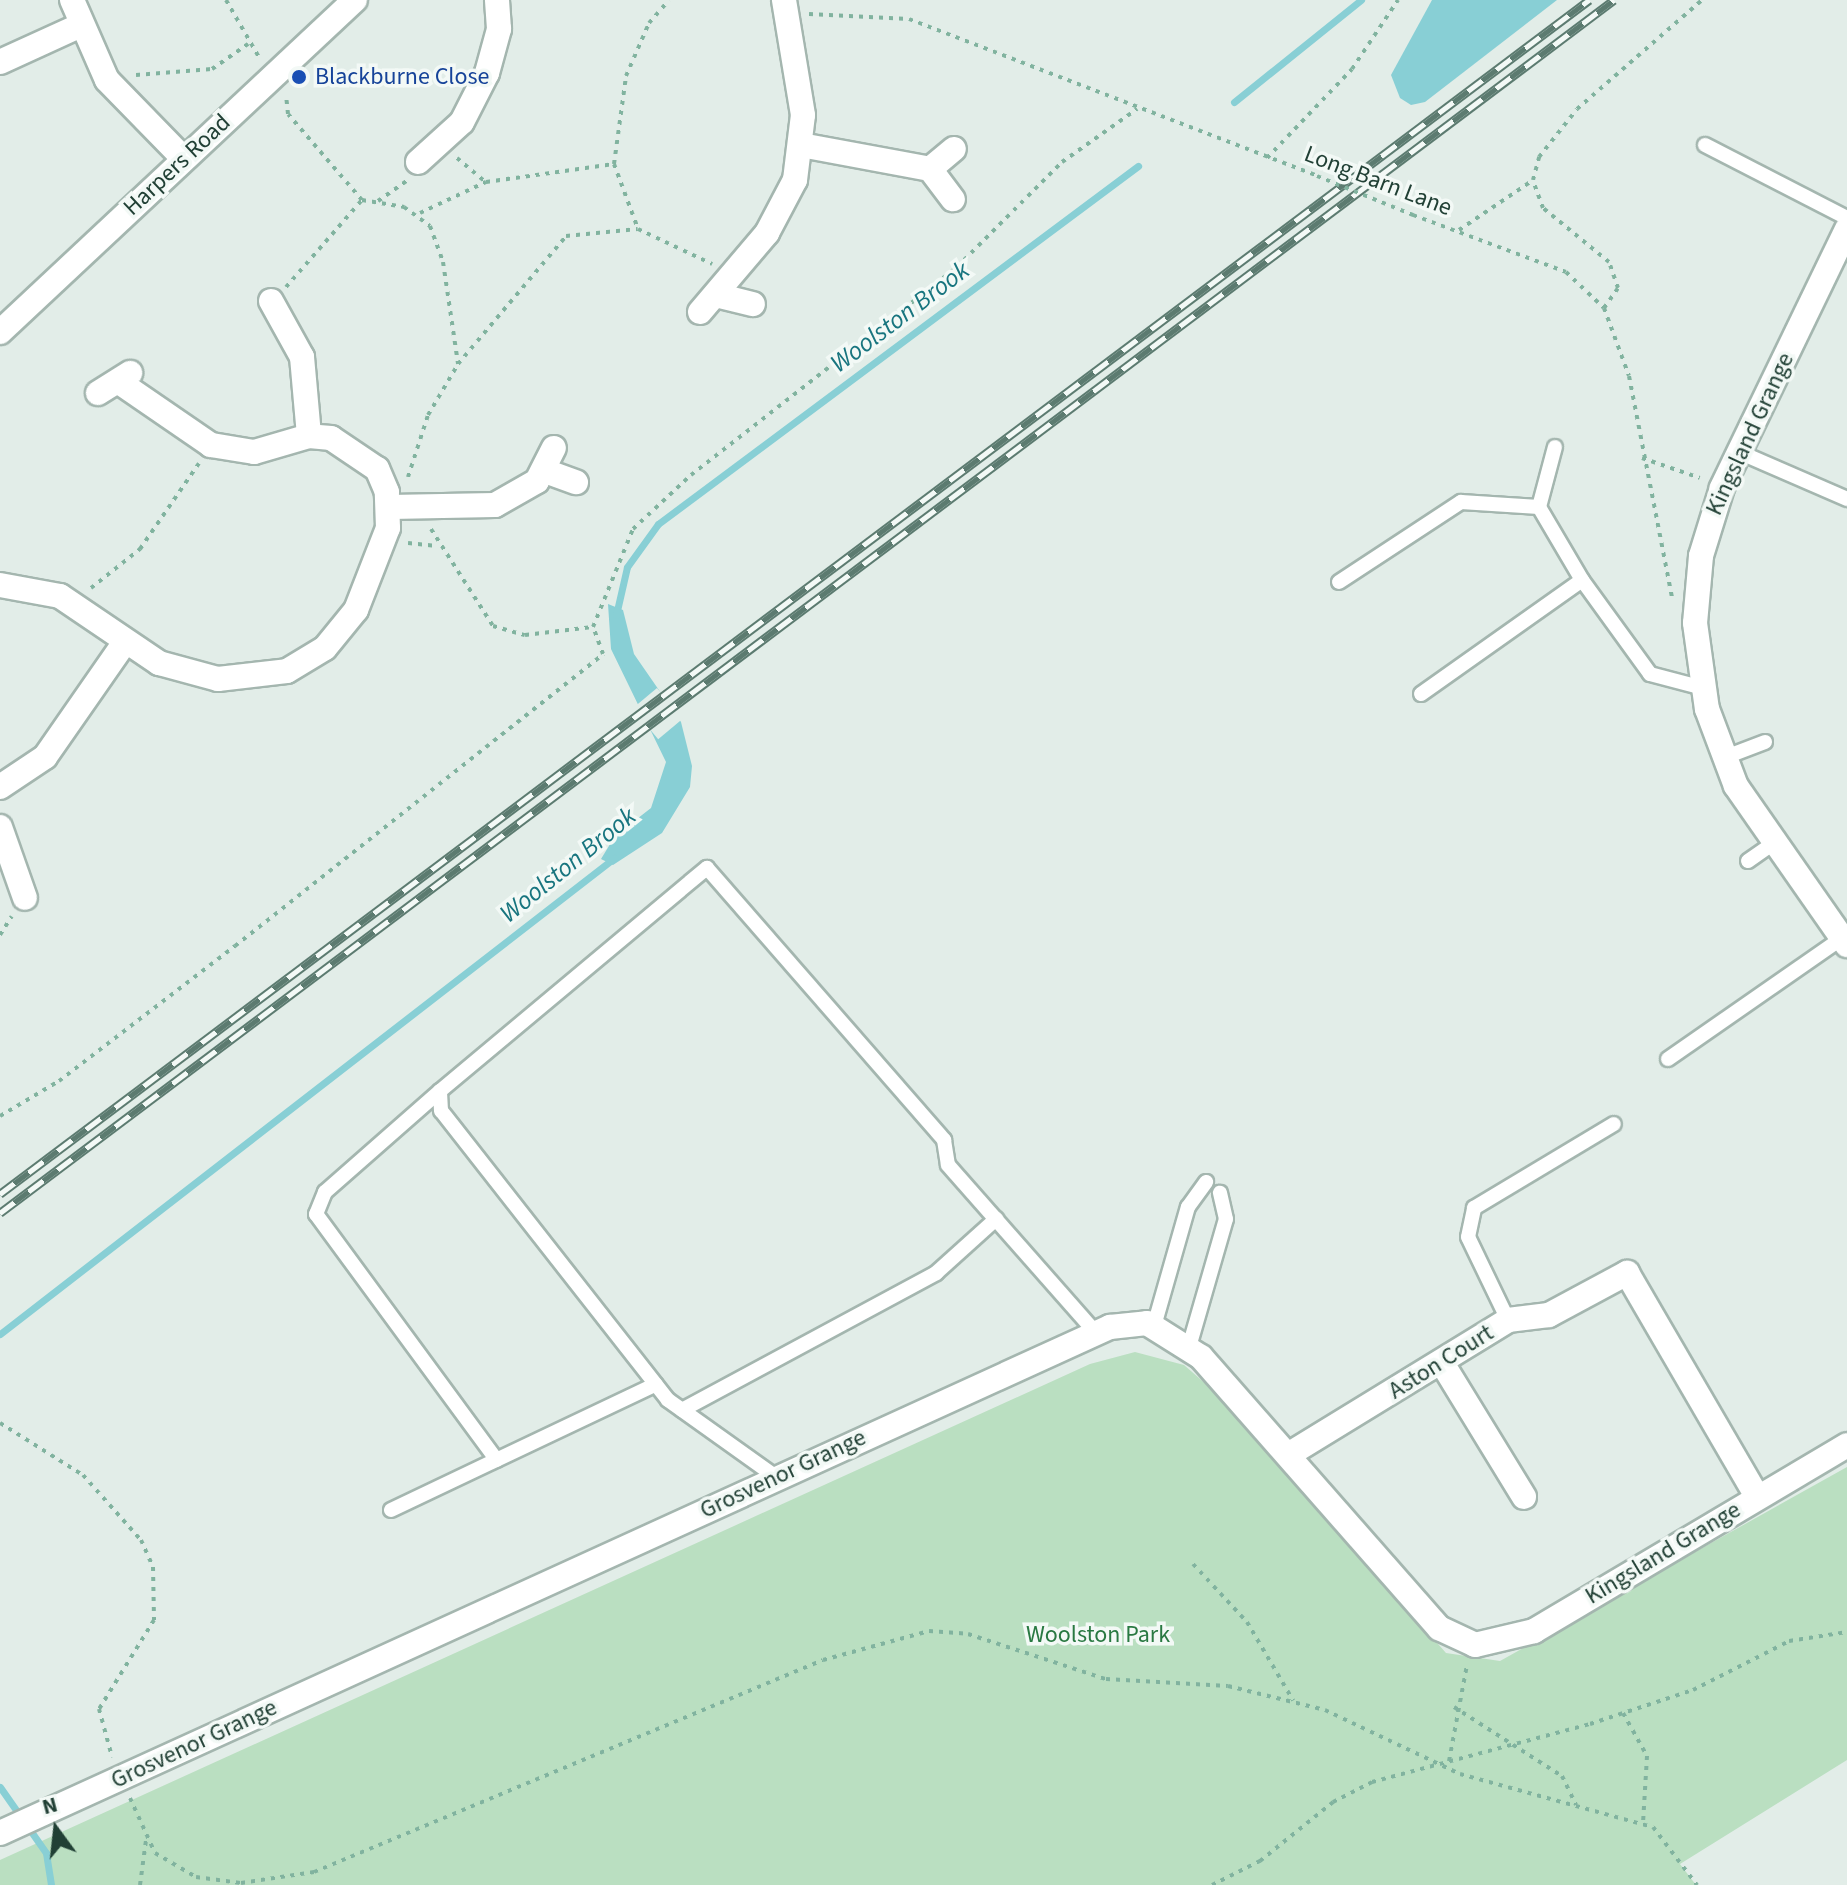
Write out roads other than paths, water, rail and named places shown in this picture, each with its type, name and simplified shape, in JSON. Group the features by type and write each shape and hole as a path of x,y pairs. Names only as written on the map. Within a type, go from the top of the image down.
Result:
{"street":[{"path":"72,0 79,26 107,80 183,158"},
{"name":"Harpers Road","path":"0,332 355,0"},
{"path":"418,162 462,122 487,73 499,29 497,0"},
{"path":"753,304 708,304 738,273 788,196 801,145 786,7"},
{"path":"0,62 79,26"},
{"path":"801,145 930,169 953,199"},
{"path":"930,169 954,149"},
{"name":"Kingsland Grange","path":"1844,942 1772,844 1723,758 1703,688 1697,593 1722,488 1847,229"},
{"path":"270,299 302,357 309,436"},
{"path":"98,393 126,377 211,445 254,452 309,436 352,447 377,469 406,506"},
{"path":"406,506 495,505 521,495 545,471 554,448"},
{"path":"545,471 576,482"},
{"path":"0,585 75,603 125,642 159,663 204,677 245,680 287,671 341,632 406,506"},
{"path":"0,787 45,757 125,642"},
{"path":"0,827 25,898"},
{"name":"Aston Court","path":"1288,1455 1508,1320 1549,1315 1627,1273 1757,1496"},
{"path":"1154,1326 1189,1347 1288,1455"},
{"name":"Grosvenor Grange","path":"5,1831 1095,1332 1154,1326"},
{"path":"1442,1363 1524,1497"},
{"name":"Kingsland Grange","path":"1288,1455 1439,1628 1475,1645 1534,1631 1847,1445"}],"lane":[{"path":"1705,145 1847,218"},
{"path":"1555,447 1539,507 1582,580 1650,674 1703,688"},
{"path":"1739,452 1847,499"},
{"path":"1339,582 1461,502 1539,507"},
{"path":"1421,694 1582,580"},
{"path":"1723,758 1765,742"},
{"path":"1748,861 1772,844"},
{"path":"497,1460 316,1214 325,1192 440,1091 707,868 944,1140 948,1165 1095,1332"},
{"path":"1668,1059 1844,942"},
{"path":"440,1091 441,1111 656,1384 682,1410 776,1477"},
{"path":"1508,1320 1468,1237 1474,1208 1614,1124"},
{"path":"1154,1326 1188,1207 1206,1182"},
{"path":"1189,1347 1226,1219 1220,1193"},
{"path":"682,1410 936,1273 996,1219"},
{"path":"391,1510 656,1384"}],"water":[{"path":"1432,0 1557,0 1425,102 1411,105 1400,98 1391,75"},
{"path":"608,604 623,610 634,654 681,722 692,766 690,787 662,833 613,865 601,859 615,836 651,808 666,762 611,649"}],"waterway":[{"name":"Woolston Brook","path":"1234,102 1361,0"},
{"name":"Woolston Brook","path":"616,615 627,567 658,524 1138,166"},
{"name":"Woolston Brook","path":"0,1334 614,858"},
{"name":"Woolston Brook","path":"0,1787 46,1853 51,1885"}],"railway":[{"path":"0,1194 1589,0"},
{"path":"0,1213 1614,0"}],"place":[{"name":"Blackburne Close","path":"299,77"}],"park label":[{"name":"Woolston Park","path":"1098,1635"}]}
